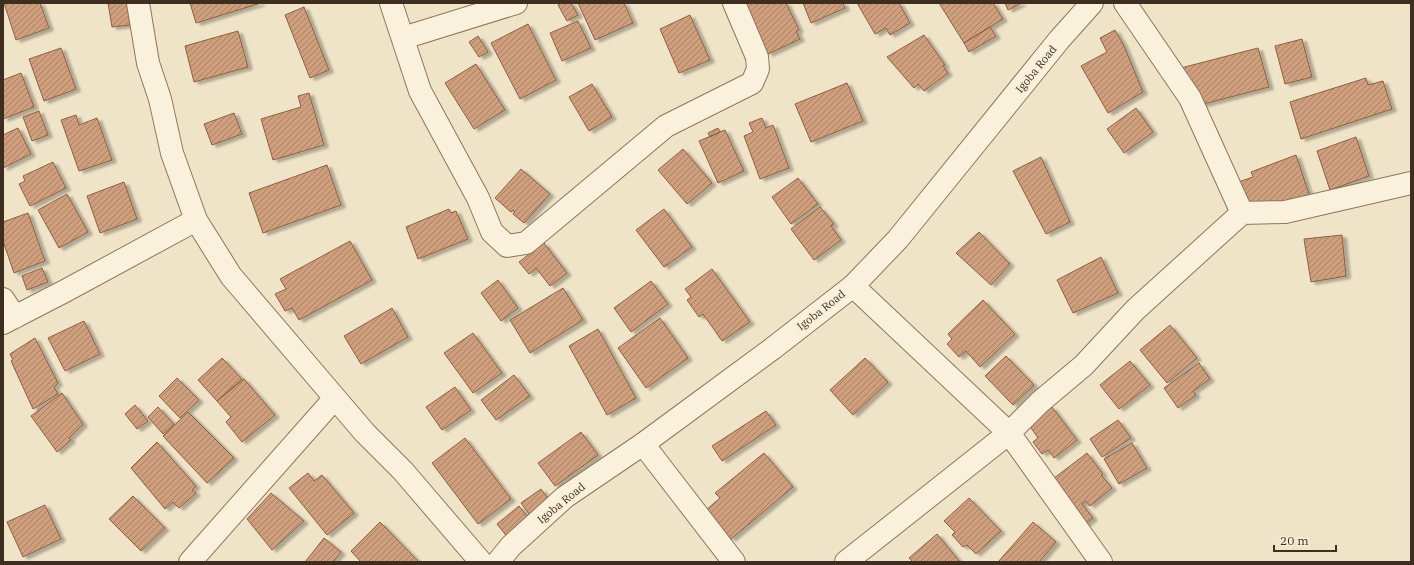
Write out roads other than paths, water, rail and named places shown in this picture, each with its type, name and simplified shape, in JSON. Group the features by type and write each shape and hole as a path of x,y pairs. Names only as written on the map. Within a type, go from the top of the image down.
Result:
{"street":[{"path":"138,3 148,63 160,99 172,153 196,220 231,276 365,433 403,471 481,562"},
{"path":"391,3 420,91 478,198 492,232 507,246 526,243 666,126 752,83 758,69 757,57 734,3"},
{"path":"403,38 516,3"},
{"path":"1125,3 1190,98 1242,213"},
{"name":"Igoba Road","path":"498,562 512,546 565,497 643,444 772,349 852,286 898,239 1089,4"},
{"path":"846,562 1009,433 1040,402 1084,366 1134,310 1242,213 1285,212 1411,183"},
{"path":"3,299 9,320 196,220"},
{"path":"852,286 1009,433 1100,562"},
{"path":"190,562 335,398"},
{"path":"643,444 734,562"}]}
